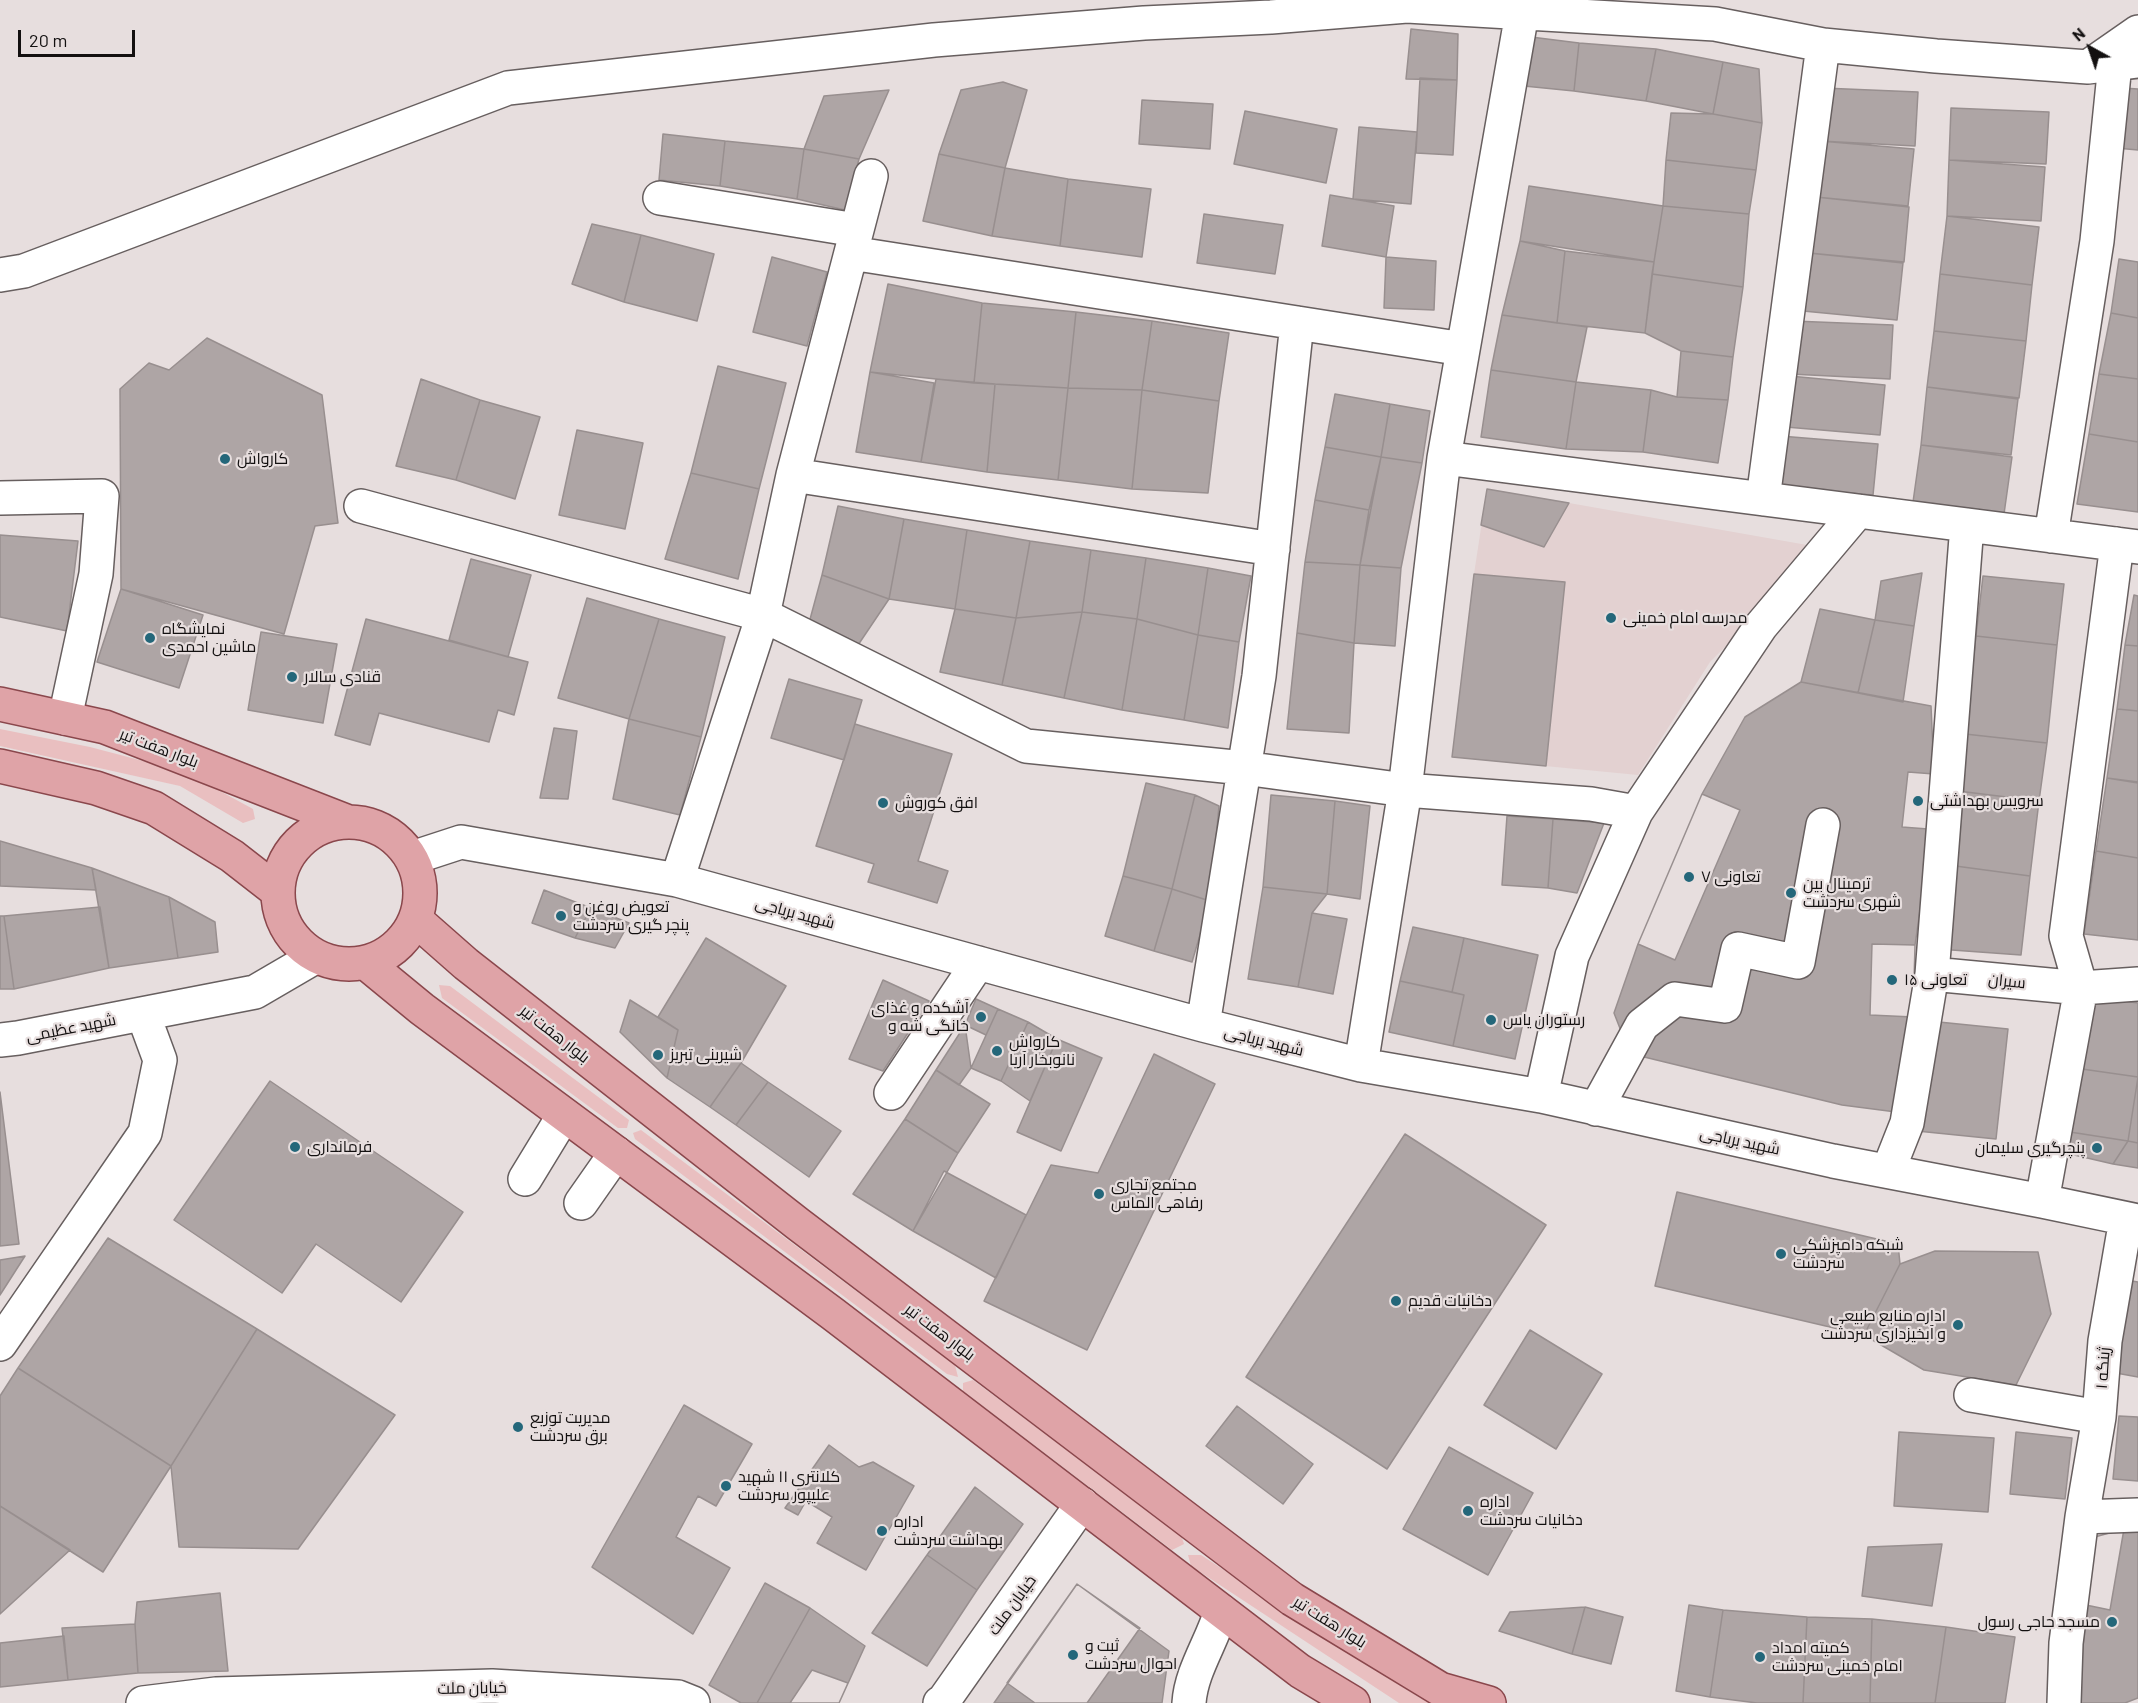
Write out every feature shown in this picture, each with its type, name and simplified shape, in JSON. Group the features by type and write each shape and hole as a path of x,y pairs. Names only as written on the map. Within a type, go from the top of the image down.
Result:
{"main road":[{"name":"بلوار هفت تیر","path":"0,704 105,727 346,821"},
{"path":"0,766 96,788 154,808 231,856 277,891"},
{"path":"346,821 366,823 385,830 412,858 419,878 421,900 416,920 404,940 386,954 366,963 349,965 331,963 315,957 299,945 287,929 279,910 277,891 281,870 291,851 306,836 326,825 346,821"},
{"name":"بلوار هفت تیر","path":"416,920 466,964 789,1216 1292,1599 1440,1689 1489,1703"},
{"path":"366,963 422,1009 833,1314 1300,1671 1353,1703"}],"street":[{"path":"0,275 24,271 508,88 934,40 1144,23 1271,17 1407,6 1715,24 1823,45 1936,56 2114,64"},
{"path":"1360,1065 1405,790 1444,458 1522,13"},
{"path":"2050,536 2097,241 2114,64 2138,32"},
{"path":"1763,499 1823,45"},
{"path":"677,880 763,615 793,475 871,176"},
{"path":"660,198 854,242 1297,323 1463,349"},
{"path":"1203,1025 1258,676 1297,323"},
{"path":"1444,458 2128,546 2066,936 2081,988 2042,1201"},
{"path":"793,475 1273,549"},
{"path":"0,498 102,496 96,574 65,718"},
{"path":"361,506 763,615 1026,746 1244,768 1405,790 1591,804 1636,812"},
{"path":"1541,1096 1572,956 1636,812 1761,626 1858,511"},
{"path":"1888,1171 1907,1123 1932,974 1967,525"},
{"path":"1596,1109 1642,1025 1675,999 1725,1006 1738,949 1798,962 1822,825"},
{"name":"شهید بریاجی","path":"412,858 461,842 677,880 1203,1025 1360,1065 1541,1096 1833,1161 2132,1220"},
{"name":"شهید عظیمی","path":"0,1040 255,992 315,957"},
{"path":"891,1093 978,963"},
{"name":"سیران","path":"1932,974 2081,988 2138,984"},
{"path":"0,1344 145,1133 160,1060 143,1014"},
{"path":"525,1179 564,1115"},
{"path":"581,1203 616,1153"},
{"name":"ژینگه ۱","path":"2064,1703 2066,1643 2082,1517 2099,1417 2105,1341 2132,1220"},
{"path":"1971,1395 2099,1417"},
{"name":"خیابان ملت","path":"940,1703 1050,1552 1082,1504"},
{"path":"2082,1517 2138,1515"},
{"path":"1189,1703 1190,1687 1214,1633 1221,1611"},
{"name":"خیابان ملت","path":"143,1703 216,1694 678,1697 693,1703"}],"shaded area":[{"name":"مدرسه امام خمینی","path":"1487,489 1824,548 1710,662 1638,775 1452,757 1474,574"},
{"path":"0,729 90,747 185,772 253,809 255,819 243,823 180,786 0,746"},
{"path":"439,985 450,986 629,1120 627,1128 618,1128 442,998"},
{"path":"641,1130 955,1365 958,1377 947,1374 635,1139 633,1133"},
{"path":"973,1380 1181,1535 1184,1544 1172,1550 963,1391 963,1383"},
{"path":"1188,1555 1201,1555 1420,1698 1437,1703 1399,1703 1191,1566"}],"building":[{"path":"1411,29 1458,34 1457,80 1406,79"},
{"path":"1531,37 1579,43 1574,91 1524,86"},
{"path":"1579,43 1656,49 1646,101 1574,91"},
{"path":"1656,49 1723,62 1713,114 1646,101"},
{"path":"1723,62 1759,69 1762,123 1713,114"},
{"path":"1420,78 1457,80 1453,155 1416,153"},
{"path":"1003,82 1027,90 1005,168 939,154 961,90"},
{"path":"1823,88 1918,92 1915,146 1820,141"},
{"path":"2123,88 2138,89 2138,150 2116,148"},
{"path":"889,90 859,159 804,149 824,96"},
{"path":"1142,100 1213,104 1210,149 1139,144"},
{"path":"1951,108 2049,112 2046,164 1949,160"},
{"path":"1245,111 1337,129 1326,183 1234,164"},
{"path":"1671,113 1713,114 1762,123 1756,170 1666,160"},
{"path":"1359,127 1417,132 1411,204 1353,199"},
{"path":"663,134 725,141 720,186 659,180"},
{"path":"725,141 804,149 797,199 720,186"},
{"path":"1820,141 1914,149 1908,206 1816,197"},
{"path":"804,149 859,159 845,210 797,199"},
{"path":"939,154 1005,168 992,236 923,221"},
{"path":"1666,160 1756,170 1749,214 1663,206"},
{"path":"1949,160 2045,167 2041,221 1947,216"},
{"path":"1005,168 1068,179 1060,246 992,236"},
{"path":"1068,179 1151,189 1142,257 1060,246"},
{"path":"1529,186 1663,206 1654,262 1520,241"},
{"path":"1330,195 1394,206 1386,257 1322,246"},
{"path":"1816,197 1909,207 1904,262 1809,253"},
{"path":"1663,206 1749,214 1743,287 1652,274"},
{"path":"1204,214 1283,225 1275,274 1197,263"},
{"path":"1947,216 2039,227 2032,285 1940,274"},
{"path":"592,224 641,235 624,302 572,284"},
{"path":"641,235 714,254 697,321 624,302"},
{"path":"1520,241 1565,251 1557,323 1502,315"},
{"path":"1565,251 1654,262 1645,333 1557,323"},
{"path":"1809,253 1903,263 1897,320 1803,311"},
{"path":"772,257 827,272 807,346 753,332"},
{"path":"1386,257 1436,261 1434,310 1384,308"},
{"path":"2119,259 2138,262 2138,318 2111,313"},
{"path":"1652,274 1743,287 1733,357 1681,351 1645,333"},
{"path":"1940,274 2032,285 2026,341 1934,331"},
{"path":"888,284 982,303 974,383 870,372"},
{"path":"982,303 1076,312 1068,388 974,383"},
{"path":"1076,312 1152,321 1142,390 1068,388"},
{"path":"2111,313 2138,318 2138,379 2099,374"},
{"path":"1502,315 1587,327 1576,382 1491,370"},
{"path":"1152,321 1229,333 1219,401 1142,390"},
{"path":"1793,321 1893,325 1890,379 1790,374"},
{"path":"1934,331 2026,341 2019,398 1927,387"},
{"name":"کارواش","path":"207,338 322,395 338,523 315,526 284,634 121,589 120,389 149,363 169,370"},
{"path":"1681,351 1733,357 1728,400 1677,397"},
{"path":"718,366 786,383 759,489 691,473"},
{"path":"1491,370 1576,382 1566,449 1481,437"},
{"path":"870,372 934,383 921,462 856,452"},
{"path":"2099,374 2138,379 2138,442 2089,434"},
{"path":"1779,375 1885,385 1880,435 1774,426"},
{"path":"421,379 480,400 456,480 396,466"},
{"path":"936,379 995,384 987,472 921,462"},
{"path":"1576,382 1651,390 1643,452 1566,449"},
{"path":"995,384 1068,388 1058,480 987,472"},
{"path":"1927,387 2018,399 2011,455 1921,445"},
{"path":"1068,388 1142,390 1132,489 1058,480"},
{"path":"1142,390 1219,401 1208,493 1132,489"},
{"path":"1651,390 1677,397 1728,400 1718,463 1643,452"},
{"path":"1335,394 1390,404 1381,457 1325,447"},
{"path":"480,400 540,417 515,499 456,480"},
{"path":"1390,404 1430,411 1422,463 1381,457"},
{"path":"577,430 643,443 625,529 559,515"},
{"path":"2089,434 2138,442 2138,512 2077,504"},
{"path":"1768,435 1878,444 1873,495 1764,486"},
{"path":"1921,445 2012,457 2004,514 1913,502"},
{"path":"1325,447 1381,457 1369,510 1315,500"},
{"path":"1381,457 1422,463 1401,568 1360,565"},
{"path":"691,473 759,489 738,579 665,559"},
{"path":"1487,489 1569,503 1544,547 1481,525"},
{"path":"1315,500 1369,510 1360,565 1305,562"},
{"path":"838,506 904,519 889,599 822,575"},
{"path":"904,519 967,530 955,609 889,599"},
{"path":"967,530 1030,541 1016,618 955,609"},
{"path":"0,535 78,541 67,631 0,617"},
{"path":"1030,541 1091,550 1082,612 1016,618"},
{"path":"1091,550 1146,558 1137,619 1082,612"},
{"path":"1146,558 1208,568 1198,635 1137,619"},
{"path":"471,559 531,575 508,657 449,640"},
{"path":"1305,562 1360,565 1354,643 1297,633"},
{"path":"1360,565 1401,568 1395,646 1354,643"},
{"path":"1208,568 1251,576 1239,642 1198,635"},
{"path":"1922,573 1914,626 1875,620 1881,581"},
{"path":"1474,574 1565,582 1546,766 1452,757"},
{"path":"822,575 889,599 854,651 809,623"},
{"path":"1983,576 2064,584 2057,645 1976,636"},
{"name":"نمایشگاه ماشین احمدی","path":"121,589 203,615 179,688 97,662"},
{"path":"2134,595 2138,596 2138,646 2125,645"},
{"path":"587,598 659,619 629,719 558,698"},
{"path":"955,609 1016,618 1002,685 940,672"},
{"path":"1820,609 1875,620 1858,693 1801,682"},
{"path":"1082,612 1137,619 1122,710 1064,698"},
{"path":"1082,612 1064,698 1002,685 1016,618"},
{"path":"366,619 528,662 514,715 498,710 489,742 379,713 370,745 335,735"},
{"path":"659,619 725,637 701,737 629,719"},
{"path":"1137,619 1198,635 1184,720 1122,710"},
{"path":"1875,620 1914,626 1903,702 1858,693"},
{"name":"قنادی سالار","path":"261,632 337,644 323,723 248,710"},
{"path":"1297,633 1354,643 1349,733 1287,729"},
{"path":"1198,635 1239,642 1228,728 1184,720"},
{"path":"1976,636 2057,645 2047,743 1965,734"},
{"path":"2125,645 2138,646 2138,711 2117,709"},
{"path":"789,679 862,700 844,760 771,738"},
{"name":"ترمینال بین شهری سردشت","path":"1801,682 1931,706 1934,774 1930,841 1915,945 1913,1017 1896,1112 1842,1105 1640,1056 1628,1049 1614,1013 1638,944 1702,794 1745,717"},
{"path":"2117,709 2138,711 2138,782 2107,778"},
{"path":"629,719 701,737 680,815 613,799"},
{"name":"افق کوروش","path":"855,724 952,754 918,861 948,871 937,903 868,882 874,864 816,846"},
{"path":"554,728 577,731 568,799 540,798"},
{"path":"1965,734 2047,743 2039,801 1958,791"},
{"name":"سرویس بهداشتی","path":"1908,772 1934,774 1928,829 1902,827"},
{"path":"2107,778 2138,783 2138,858 2096,851"},
{"path":"1146,783 1195,795 1172,889 1123,876"},
{"path":"1958,791 2039,801 2030,876 1948,865"},
{"name":"تعاونی ۷","path":"1702,794 1740,810 1675,960 1638,944"},
{"path":"1195,795 1219,806 1210,901 1172,889"},
{"path":"1271,795 1335,801 1327,894 1263,887"},
{"path":"1335,801 1370,806 1360,899 1327,894"},
{"path":"1507,816 1553,819 1548,888 1502,885"},
{"path":"1553,819 1604,823 1577,893 1548,888"},
{"path":"0,841 92,868 96,890 0,886"},
{"path":"2096,851 2138,858 2138,940 2084,934"},
{"path":"1948,865 2030,876 2021,955 1938,949"},
{"path":"92,868 169,897 178,958 109,968"},
{"path":"1123,876 1172,889 1154,951 1105,936"},
{"path":"1263,887 1327,894 1312,913 1298,987 1248,979"},
{"path":"1172,889 1210,901 1192,962 1154,951"},
{"name":"تعویض روغن و پنچر گیری سردشت","path":"544,890 591,908 575,938 532,923"},
{"path":"169,897 215,922 218,952 178,958"},
{"path":"100,907 109,968 14,989 4,916"},
{"path":"591,908 629,923 615,948 575,938"},
{"path":"1312,913 1347,919 1333,994 1298,987"},
{"path":"0,916 4,916 14,989 0,989"},
{"path":"1413,927 1464,938 1452,992 1400,981"},
{"path":"706,938 786,986 741,1063 710,1107 667,1078 678,1030 658,1017"},
{"name":"رستوران یاس","path":"1464,938 1538,955 1515,1059 1453,1046 1464,995 1452,992"},
{"name":"تعاونی ۱۵","path":"1872,944 1915,945 1913,1017 1870,1015"},
{"path":"883,980 929,1001 883,1071 849,1059"},
{"path":"1400,981 1464,995 1453,1046 1389,1032"},
{"path":"2094,997 2138,1003 2138,1077 2082,1069"},
{"name":"آشکده و غذای خانگی شه و","path":"976,999 998,1009 986,1035 965,1025"},
{"name":"شیرینی تبریز","path":"630,1000 678,1030 667,1078 620,1032"},
{"name":"کارواش نانوبخار آریا","path":"998,1009 1028,1022 1001,1081 971,1068"},
{"path":"1929,1021 2008,1029 1996,1139 1917,1131"},
{"path":"1028,1022 1057,1039 1030,1101 1001,1081"},
{"path":"965,1025 971,1068 959,1085 936,1070"},
{"path":"1057,1039 1102,1058 1061,1151 1017,1132"},
{"name":"مجتمع تجاری رفاهی الماس","path":"1154,1054 1215,1084 1087,1350 984,1301 1051,1165 1098,1173"},
{"path":"741,1063 768,1082 736,1125 710,1107"},
{"path":"2082,1069 2138,1077 2128,1141 2070,1132"},
{"path":"936,1070 990,1104 958,1153 905,1119"},
{"path":"2138,1077 2138,1143 2128,1141"},
{"name":"فرمانداری","path":"270,1081 463,1212 401,1302 316,1244 282,1293 174,1220"},
{"path":"768,1082 841,1131 809,1177 736,1125"},
{"path":"0,1092 19,1244 0,1246"},
{"path":"905,1119 958,1153 913,1231 853,1194"},
{"name":"پنچرگیری سلیمان","path":"2070,1132 2128,1141 2113,1164 2070,1154"},
{"name":"دخانیات قدیم","path":"1405,1134 1546,1225 1387,1469 1246,1377"},
{"path":"2128,1141 2138,1143 2138,1168 2113,1164"},
{"path":"944,1171 1026,1215 996,1278 913,1231"},
{"name":"شبکه دامپزشکی سردشت","path":"1677,1192 1898,1244 1900,1264 1864,1335 1655,1286"},
{"path":"108,1238 257,1329 171,1466 18,1368"},
{"name":"اداره منابع طبیعی و آبخیزداری سردشت","path":"1935,1251 2038,1252 2051,1314 2016,1385 1924,1370 1864,1335 1900,1264"},
{"path":"25,1256 0,1295 0,1260"},
{"path":"2132,1281 2138,1282 2138,1377 2116,1373"},
{"path":"257,1329 395,1415 298,1549 179,1547 171,1466"},
{"path":"1530,1330 1602,1374 1556,1449 1484,1405"},
{"path":"18,1368 171,1466 103,1572 0,1506 0,1396"},
{"path":"684,1405 752,1444 716,1506 698,1496 676,1537 730,1568 693,1634 592,1567"},
{"path":"1237,1406 1313,1464 1283,1504 1206,1446"},
{"path":"2119,1416 2138,1417 2138,1481 2113,1479"},
{"path":"1899,1432 1994,1438 1988,1512 1894,1506"},
{"path":"2016,1432 2072,1438 2065,1499 2010,1494"},
{"path":"829,1445 859,1467 873,1462 914,1486 866,1570 817,1543 832,1517 806,1501 798,1515 785,1508"},
{"name":"اداره دخانیات سردشت","path":"1449,1447 1533,1493 1488,1575 1403,1529"},
{"path":"975,1487 1023,1524 977,1590 927,1555"},
{"path":"0,1506 70,1550 0,1614"},
{"name":"مسجد حاجی رسول","path":"2124,1529 2138,1530 2138,1698 2125,1703 2079,1703 2091,1538"},
{"path":"2124,1529 2110,1610 2086,1605 2091,1538"},
{"path":"1942,1544 1932,1606 1862,1596 1868,1547"},
{"path":"927,1555 977,1590 927,1666 872,1633"},
{"path":"765,1583 810,1608 757,1703 741,1703 709,1685"},
{"name":"ثبت و احوال سردشت","path":"1077,1584 1140,1628 1087,1703 1035,1703 1007,1683"},
{"name":"ثبت و احوال سردشت","path":"1077,1584 1169,1651 1162,1703 994,1703"},
{"path":"220,1593 228,1671 138,1673 135,1624 137,1602"},
{"path":"1689,1605 1723,1610 1710,1697 1676,1691"},
{"path":"1585,1607 1623,1617 1611,1664 1572,1654"},
{"path":"1585,1607 1572,1654 1499,1631 1510,1612"},
{"path":"810,1608 865,1646 839,1703 757,1703"},
{"name":"کمیته امداد امام خمینی سردشت","path":"1723,1610 1807,1617 1803,1703 1757,1703 1710,1697"},
{"path":"1807,1617 1872,1619 1870,1703 1803,1703"},
{"path":"1872,1619 1946,1627 1935,1703 1870,1703"},
{"path":"135,1624 138,1673 68,1680 62,1628"},
{"path":"1946,1627 2015,1637 2005,1703 1935,1703"},
{"path":"64,1636 68,1680 0,1687 0,1643"},
{"path":"812,1670 848,1683 839,1703 790,1703"}],"place":[{"name":"کارواش","path":"225,459"},
{"name":"مدرسه امام خمینی","path":"1611,618"},
{"name":"نمایشگاه ماشین احمدی","path":"150,638"},
{"name":"قنادی سالار","path":"292,677"},
{"name":"سرویس بهداشتی","path":"1918,801"},
{"name":"افق کوروش","path":"883,803"},
{"name":"تعاونی ۷","path":"1689,877"},
{"name":"ترمینال بین شهری سردشت","path":"1791,893"},
{"name":"تعویض روغن و پنچر گیری سردشت","path":"561,916"},
{"name":"تعاونی ۱۵","path":"1892,980"},
{"name":"آشکده و غذای خانگی شه و","path":"981,1017"},
{"name":"رستوران یاس","path":"1491,1020"},
{"name":"کارواش نانوبخار آریا","path":"997,1051"},
{"name":"شیرینی تبریز","path":"658,1055"},
{"name":"فرمانداری","path":"295,1147"},
{"name":"پنچرگیری سلیمان","path":"2097,1148"},
{"name":"مجتمع تجاری رفاهی الماس","path":"1099,1194"},
{"name":"شبکه دامپزشکی سردشت","path":"1781,1254"},
{"name":"دخانیات قدیم","path":"1396,1301"},
{"name":"اداره منابع طبیعی و آبخیزداری سردشت","path":"1958,1325"},
{"name":"مدیریت توزیع برق سردشت","path":"518,1427"},
{"name":"کلانتری ۱۱ شهید علیپور سردشت","path":"726,1486"},
{"name":"اداره دخانیات سردشت","path":"1468,1511"},
{"name":"اداره بهداشت سردشت","path":"882,1531"},
{"name":"مسجد حاجی رسول","path":"2112,1622"},
{"name":"ثبت و احوال سردشت","path":"1073,1655"},
{"name":"کمیته امداد امام خمینی سردشت","path":"1760,1657"}]}
